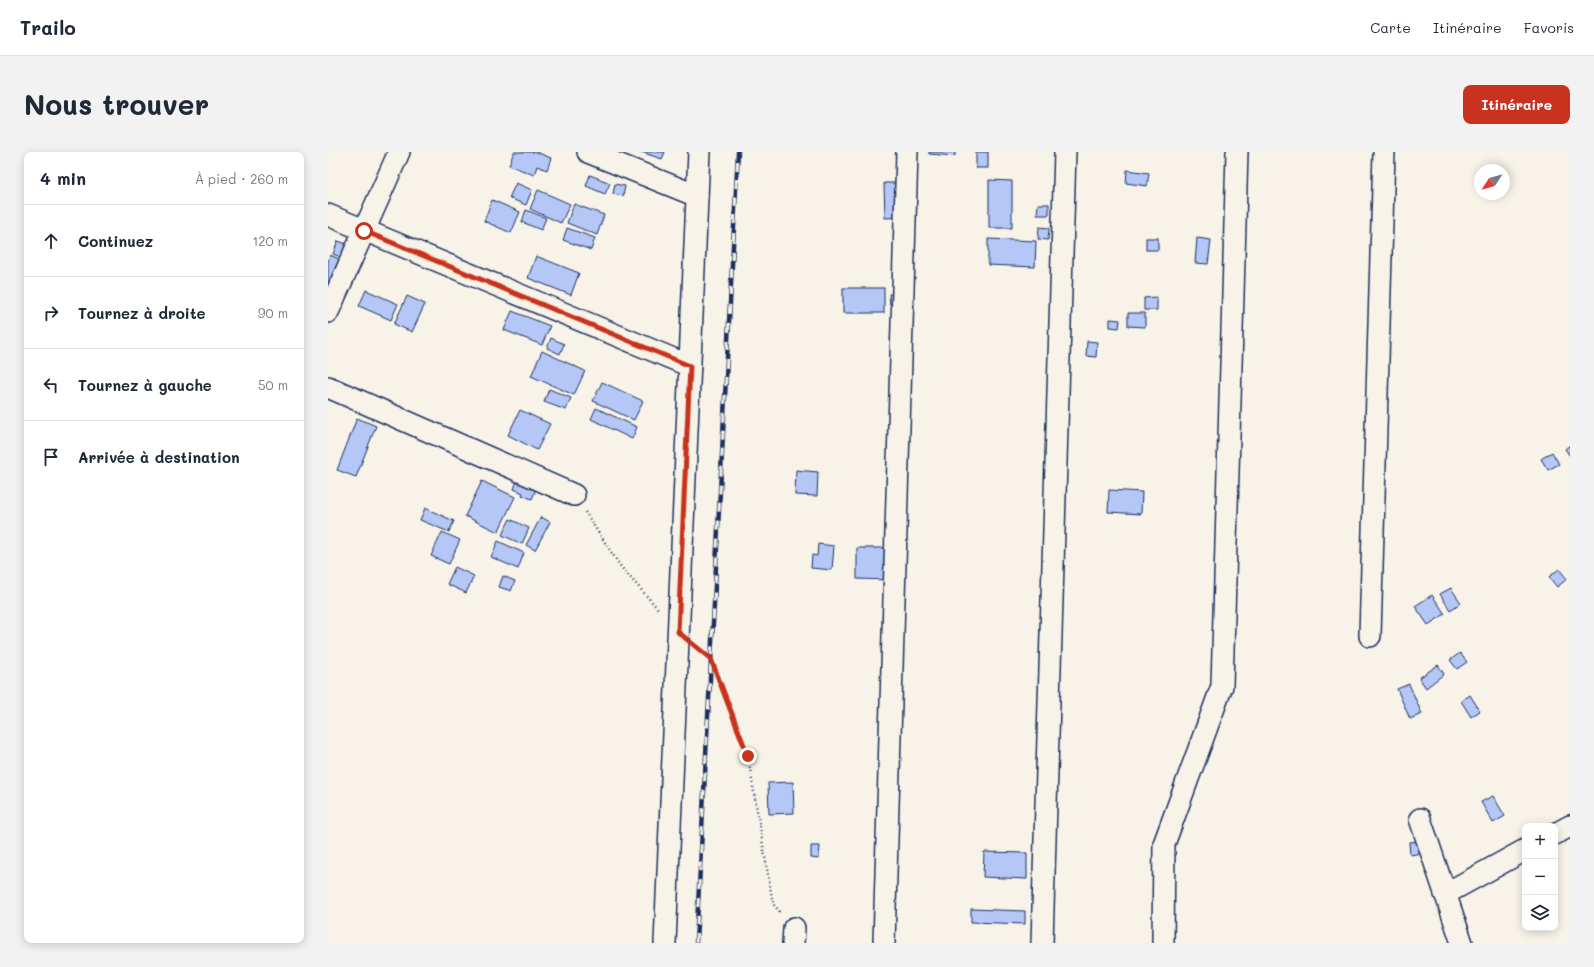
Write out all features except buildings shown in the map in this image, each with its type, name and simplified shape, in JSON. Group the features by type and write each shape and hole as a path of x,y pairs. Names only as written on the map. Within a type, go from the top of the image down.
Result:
{"street":[{"path":"328,312 399,152"},
{"path":"588,152 697,196"},
{"path":"665,943 699,152"},
{"path":"884,943 907,152"},
{"path":"1042,943 1065,152"},
{"path":"1163,943 1164,844 1222,686 1237,152"},
{"path":"1370,636 1384,152"},
{"path":"328,216 690,366"},
{"path":"328,387 574,495"},
{"path":"1420,819 1462,943"},
{"path":"1558,832 1570,826"},
{"path":"1445,894 1522,852"}],"path":[{"path":"574,495 621,567 678,632 711,659 748,756 773,904 793,935"}],"railway":[{"path":"696,943 738,152"}],"route":[{"path":"364,231 690,366 678,632 711,659 748,756"}]}
